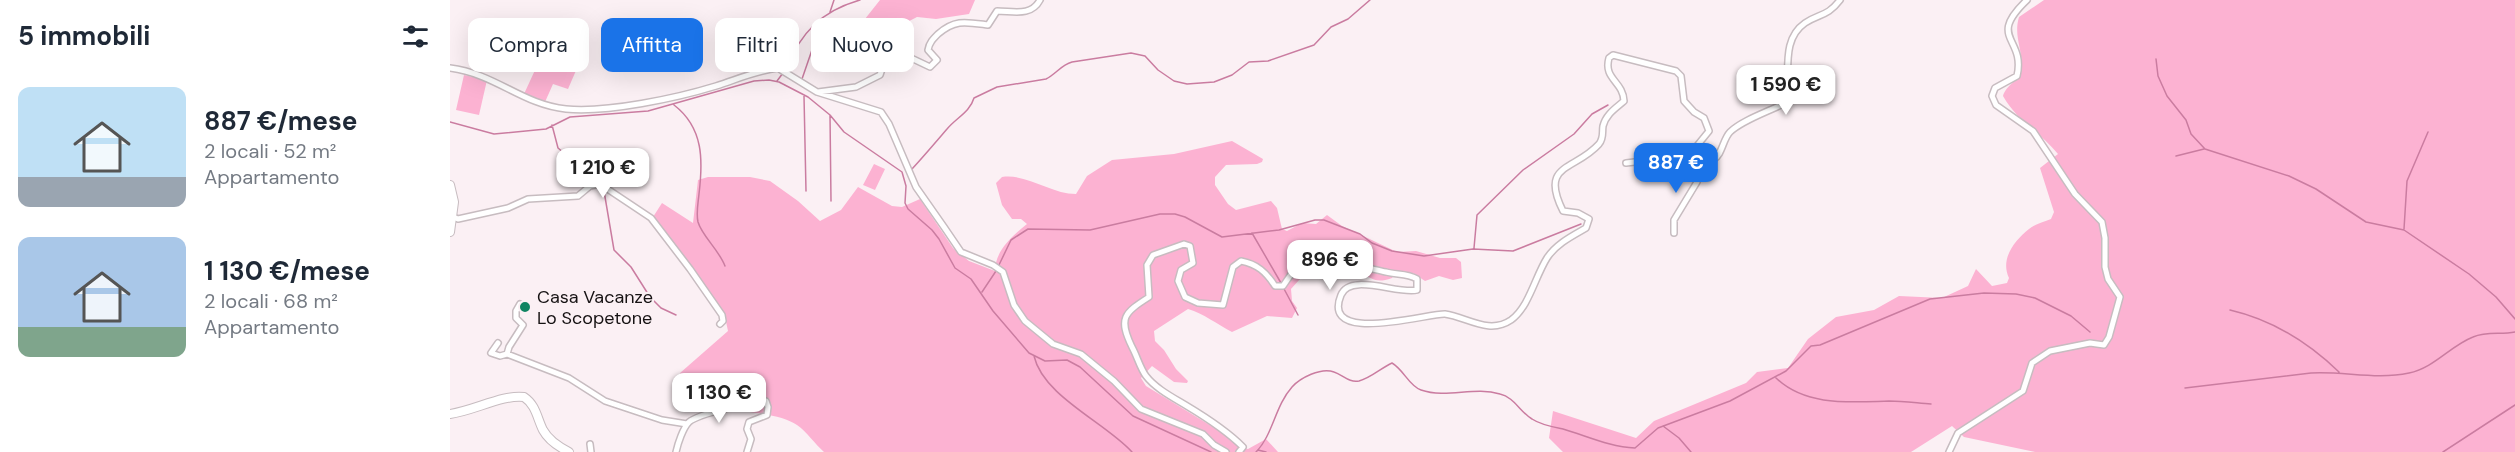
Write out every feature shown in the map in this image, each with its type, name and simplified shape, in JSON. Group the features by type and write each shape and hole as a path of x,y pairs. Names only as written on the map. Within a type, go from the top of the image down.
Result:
{"main road":[{"path":"450,185 454,202 450,232"},
{"path":"450,414 472,410 510,396 524,397 533,405 543,431 550,440 569,452"}],"street":[{"path":"817,92 856,87 880,75 882,69 876,57 880,54 891,60 909,57 930,67 937,60 928,50 928,45 948,25 960,23 988,25 997,11 1026,12 1040,0"},
{"path":"1697,155 1705,161 1718,157 1723,141 1732,130 1785,103 1789,88 1787,54 1792,39 1804,24 1832,11 1840,0"},
{"path":"1949,452 1958,433 2024,391 2032,363 2050,351 2090,343 2104,345 2119,304 2120,297 2108,279 2105,267 2105,238 2102,222 2075,194 2033,131 1996,105 1992,96 1995,88 2017,76 2019,67 2007,28 2011,15 2027,0"},
{"path":"1239,452 1243,447 1235,439 1146,377 1125,333 1123,322 1129,310 1149,297 1147,265 1153,255 1184,244 1190,246 1193,263 1181,270 1178,281 1185,297 1198,303 1223,305 1233,267 1241,261 1252,263 1267,274 1275,286 1283,286 1294,270 1331,261 1388,273 1410,275 1417,279 1417,290 1410,292 1385,286 1351,285 1343,290 1338,301 1339,310 1343,317 1355,323 1383,323 1447,314 1489,327 1512,320 1522,309 1548,256 1563,242 1586,228 1588,219 1578,213 1563,211 1554,189 1556,176 1561,169 1598,146 1608,115 1624,101 1622,88 1608,74 1609,58 1613,55 1676,70 1681,76 1684,101 1694,112 1704,118 1709,131 1696,147 1670,158 1626,163"},
{"path":"450,68 489,77 535,102 569,109 611,107 657,99 717,85 747,73 778,68 817,92 881,111 890,124 916,187 961,252 993,265 1003,272 1014,305 1025,321 1053,344 1081,354 1114,381 1141,409 1203,434 1214,445 1226,452"},
{"path":"1674,233 1674,220 1697,182 1696,147"},
{"path":"453,217 458,219 502,209 528,199 579,196 590,186 600,184 651,218 722,315 723,321 720,324"},
{"path":"507,354 509,346 523,325 516,318 516,311 520,304"},
{"path":"498,343 491,353 500,356 507,354 569,378 604,401 662,420 687,424"},
{"path":"676,452 687,424 702,414 756,401 766,401 767,416 749,422 747,429 751,439 747,452"},
{"path":"590,444 591,452"}],"shaded area":[{"path":"880,0 975,0 969,14 936,19 866,18"},
{"path":"2044,0 2515,0 2515,452 2035,452 1964,437 1952,426 1911,452 1563,452 1549,438 1553,411 1636,438 1654,421 1746,383 1757,372 1788,368 1808,339 1836,317 1874,310 1899,296 1942,298 1968,286 1976,269 1992,286 2007,283 2009,278 2006,264 2010,251 2023,234 2031,227 2051,219 2054,212 2040,168 2058,154 2008,105 2003,96 2018,77 2021,69 2017,31 2019,17"},
{"path":"534,72 575,72 568,89 553,84 545,102 524,94"},
{"path":"464,75 487,80 479,115 456,110"},
{"path":"1232,141 1263,159 1257,164 1226,165 1215,177 1215,185 1228,204 1236,210 1271,201 1277,208 1282,229 1287,231 1302,223 1316,224 1327,215 1342,226 1397,252 1416,251 1440,258 1456,258 1461,262 1462,278 1453,280 1439,276 1425,281 1413,273 1396,272 1392,278 1378,280 1358,273 1313,271 1291,289 1292,301 1297,308 1292,318 1267,316 1232,332 1188,309 1154,331 1155,341 1188,381 1187,383 1174,382 1152,366 1141,378 1146,386 1226,435 1240,447 1248,449 1266,439 1278,452 824,452 801,428 787,420 776,416 695,403 680,373 728,331 725,317 653,217 662,203 693,223 698,180 708,177 750,177 770,181 798,201 820,221 841,210 858,187 892,206 902,207 920,199 953,248 969,261 995,271 1001,251 1010,239 1027,224 1021,219 1012,219 1002,205 996,183 1002,177 1020,178 1057,191 1076,194 1087,176 1112,160 1174,154"},
{"path":"874,164 885,169 875,190 863,185"}],"waterway":[{"path":"830,12 834,0"},
{"path":"799,43 824,17 834,10 860,0"},
{"path":"912,169 966,111 974,98 997,87 1046,79 1072,62 1131,53 1145,56 1158,70 1174,81 1187,84 1214,82 1232,75 1249,62 1268,61 1314,45 1331,27 1348,19 1370,0"},
{"path":"802,79 811,53"},
{"path":"2156,59 2158,76 2167,96 2186,120 2191,134 2205,149 2289,176 2316,189 2366,222 2404,230 2469,274 2496,297 2515,319"},
{"path":"777,81 783,73"},
{"path":"450,122 494,134 546,129 570,117 648,111 754,81 779,82 808,97 830,115 844,132 902,172 906,186 905,203 908,209 932,230 955,268 971,279 993,311 1029,353 1045,361 1067,360 1080,367 1133,416 1211,452"},
{"path":"804,96 806,191"},
{"path":"674,105 691,124 699,146 701,169 698,222 725,266"},
{"path":"1474,248 1477,215 1523,170 1574,134 1592,114 1608,105"},
{"path":"830,115 831,201"},
{"path":"552,125 558,148 590,175 608,185 607,187"},
{"path":"2404,229 2407,181 2428,132"},
{"path":"2176,156 2204,149"},
{"path":"604,191 614,250 631,267 650,297 661,308 676,315"},
{"path":"998,267 1011,240 1028,229 1090,230 1160,214 1185,217 1222,237 1279,230 1315,220 1324,220 1360,234 1372,243 1392,251 1424,256 1473,249 1513,251 1581,224"},
{"path":"1252,233 1281,283"},
{"path":"982,292 996,271"},
{"path":"1283,287 1298,315"},
{"path":"1256,452 1262,445 1292,387 1305,377 1323,371 1334,372 1349,380 1359,381 1392,363 1421,390 1441,393 1480,391 1500,394 1509,398 1539,423 1608,443 1635,448 1658,428 1730,401 1786,371 1811,346 1820,345 1930,299 1984,293 2016,294 2035,298 2071,316 2090,332"},
{"path":"2230,310 2275,326 2315,351 2339,372"},
{"path":"2185,388 2311,373 2372,376 2409,373 2426,367 2473,337 2515,332"},
{"path":"1034,356 1049,384 1132,452"},
{"path":"1776,378 1801,394 1830,401 1894,401 1931,404"},
{"path":"2443,452 2515,405"},
{"path":"1663,426 1679,438 1691,452"},
{"path":"1258,450 1266,452"}],"place":[{"name":"Casa Vacanze Lo Scopetone","path":"525,307"}]}
